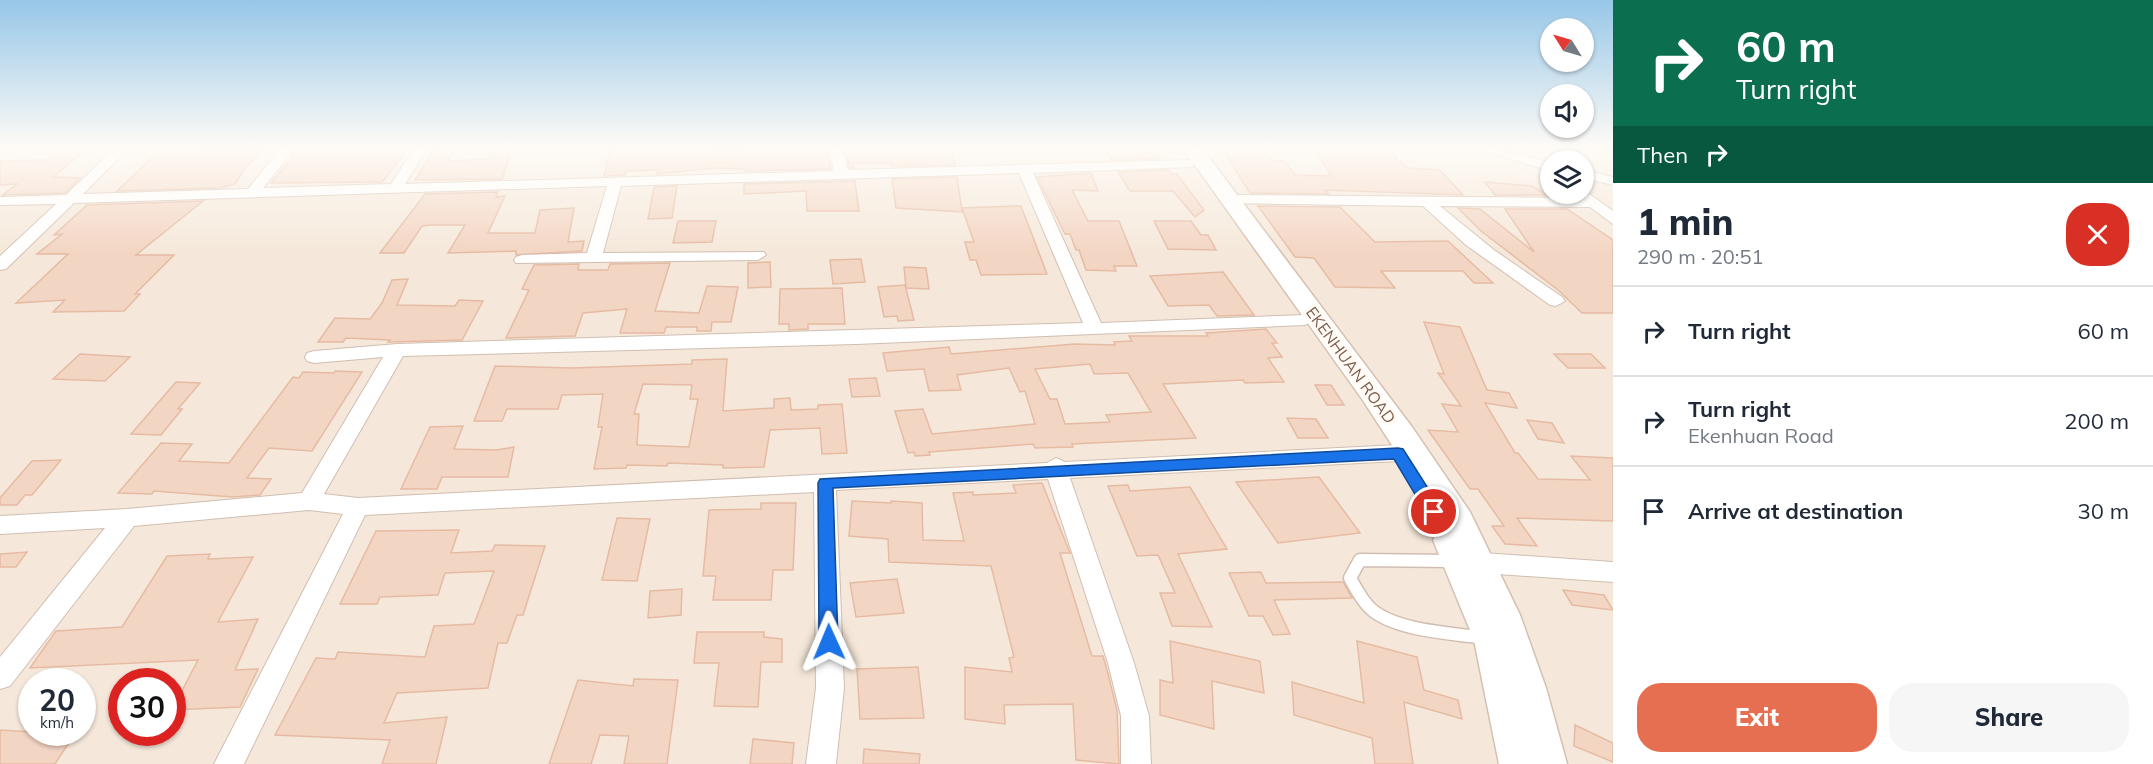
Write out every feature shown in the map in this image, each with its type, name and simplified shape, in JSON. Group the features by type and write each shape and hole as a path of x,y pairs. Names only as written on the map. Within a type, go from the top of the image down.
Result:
{"main road":[{"name":"EKENHUAN ROAD","path":"1206,183 1398,453 1471,562"},
{"name":"EKENHUAN ROAD","path":"1213,183 1229,199 1414,453 1471,562 1504,642 1547,764"},
{"name":"EKENHUAN ROAD","path":"1504,642 1519,764"}],"street":[{"path":"0,265 86,183"},
{"path":"252,194 261,183"},
{"path":"395,189 399,183"},
{"path":"0,201 594,183"},
{"path":"594,258 615,183"},
{"path":"1030,183 1095,329"},
{"path":"1229,199 1540,199"},
{"path":"1426,200 1444,219 1504,265 1556,300"},
{"path":"1594,204 1613,219"},
{"path":"522,260 758,255"},
{"path":"314,357 397,350 856,338 1305,320"},
{"path":"309,501 397,350"},
{"path":"0,525 127,518 309,501 358,507 1398,453"},
{"path":"1056,466 1133,705 1136,764"},
{"path":"821,764 830,688 825,483"},
{"path":"229,764 358,507"},
{"path":"0,678 127,518"},
{"path":"1471,562 1613,572"}],"lane":[{"path":"1471,562 1360,560 1350,578 1362,600 1375,613 1399,622 1504,642"}],"shaded area":[{"path":"0,183 1540,183 1540,204 1594,204 1594,183 1613,183 1613,764 0,764"}],"building":[{"path":"0,183 75,183 65,193 3,195 17,184 0,185"},
{"path":"126,183 236,183 220,188 117,191"},
{"path":"855,183 859,211 807,211 806,191 744,194 744,184"},
{"path":"893,183 958,183 962,212 896,208"},
{"path":"1040,183 1095,183 1098,191 1072,190 1088,221 1119,221 1137,266 1114,266 1116,271 1086,270 1070,234 1065,234"},
{"path":"1125,183 1183,183 1204,210 1195,217 1173,191 1130,191"},
{"path":"1243,183 1452,183 1463,195 1325,190 1329,194 1250,193"},
{"path":"1486,183 1532,186 1540,191 1540,195 1495,195"},
{"path":"677,186 672,218 648,219 654,187"},
{"path":"498,192 496,197 505,196 488,233 535,233 540,210 574,208 568,242 584,241 582,251 516,255 516,251 448,253 465,225 430,225 422,226 404,253 380,253 425,194"},
{"path":"203,201 136,255 174,255 135,294 140,294 124,311 53,312 65,300 16,303 68,254 37,254 62,234 54,235 87,205"},
{"path":"1021,206 1047,274 981,275 976,260 970,260 965,242 974,242 962,208"},
{"path":"1258,206 1340,207 1375,242 1448,241 1493,283 1474,283 1463,271 1381,271 1395,288 1335,287 1314,258 1295,257"},
{"path":"1458,208 1480,209 1534,252 1505,209 1567,209 1613,240 1613,313 1582,313 1558,290 1481,231"},
{"path":"678,221 716,221 712,242 673,243"},
{"path":"1154,221 1191,221 1201,235 1208,235 1216,250 1168,249"},
{"path":"861,259 865,282 833,284 830,260"},
{"path":"770,262 771,287 748,288 748,263"},
{"path":"670,263 655,311 699,313 707,286 738,287 731,322 712,322 711,331 697,331 697,327 666,327 664,333 620,333 627,309 583,313 575,336 506,338 529,290 522,289 534,265 579,264 578,270 608,270 610,264"},
{"path":"904,267 926,268 929,289 906,288"},
{"path":"1223,272 1254,315 1217,316 1209,305 1168,306 1150,276"},
{"path":"408,279 397,305 455,306 459,300 483,301 462,340 388,342 390,340 346,338 343,342 318,342 335,318 370,319 382,303 392,280"},
{"path":"905,285 914,320 898,321 897,316 884,317 878,287"},
{"path":"842,288 845,324 808,324 808,329 789,330 789,324 779,324 780,289"},
{"path":"1424,322 1460,327 1487,390 1509,393 1517,408 1485,403 1515,453 1518,453 1538,479 1590,480 1571,456 1613,458 1613,521 1517,518 1537,546 1505,544 1492,526 1504,526 1478,489 1470,489 1428,430 1458,432 1442,404 1461,406 1438,373 1444,374"},
{"path":"1266,329 1277,343 1272,343 1282,357 1268,358 1284,382 1245,383 1243,380 1163,384 1196,438 1072,444 1073,447 1035,448 1033,444 929,452 930,455 915,456 914,452 908,453 895,411 923,409 932,434 1035,424 1025,391 1020,392 1009,368 957,375 961,390 929,391 924,369 887,371 883,353 949,347 951,354 1075,344 1115,345 1114,342 1132,341 1129,336 1208,336 1206,333","holes":["1090,364 1094,374 1128,373 1151,412 1106,415 1110,422 1065,424 1057,399 1050,399 1035,369"]},
{"path":"80,354 130,357 105,381 53,379"},
{"path":"1554,354 1591,354 1605,368 1568,368"},
{"path":"727,359 723,411 774,408 774,399 790,398 791,410 818,409 818,405 842,404 847,453 822,454 820,428 770,430 764,467 723,468 723,465 668,463 667,466 627,465 626,468 594,469 602,427 598,427 603,394 562,395 558,409 507,409 502,421 474,421 495,366 572,368 692,364 692,360","holes":["643,384 692,385 690,399 698,399 689,447 637,445 639,414 634,414"]},
{"path":"335,371 362,372 312,451 269,448 247,478 271,479 260,495 233,497 154,491 152,494 118,493 161,443 192,444 179,461 229,463 293,377 299,378 303,372 334,373"},
{"path":"876,378 880,396 852,397 849,379"},
{"path":"176,382 200,383 178,409 182,409 161,435 131,434"},
{"path":"1315,385 1331,385 1344,405 1327,405"},
{"path":"1287,418 1316,419 1328,438 1298,438"},
{"path":"1527,420 1552,423 1564,443 1538,439"},
{"path":"463,426 454,449 496,450 514,447 508,477 442,477 437,489 401,489 430,427"},
{"path":"61,460 32,495 25,495 17,505 0,505 0,498 32,461"},
{"path":"1319,477 1360,533 1278,543 1236,482"},
{"path":"1042,483 1070,553 1060,553 1092,656 1103,656 1107,670 1117,710 1119,764 1076,760 1073,704 1004,705 1005,724 965,719 965,667 1012,672 1009,658 1014,657 991,566 889,562 888,539 849,536 852,501 891,503 891,501 922,503 923,540 964,541 953,493 973,492 973,495 1016,493 1013,485"},
{"path":"1128,485 1130,491 1190,487 1227,549 1178,554 1212,627 1172,626 1160,593 1175,593 1158,555 1137,556 1108,486"},
{"path":"761,503 796,503 793,570 773,570 771,600 713,600 716,576 703,576 709,510 761,509"},
{"path":"617,518 650,519 637,581 602,580"},
{"path":"459,530 451,553 492,551 495,545 545,546 523,615 517,615 507,643 498,643 488,688 397,693 384,723 447,717 436,764 382,764 390,740 275,735 316,658 335,659 338,652 425,657 434,626 474,624 494,571 445,573 438,595 380,597 377,604 340,604 376,531"},
{"path":"27,552 16,567 0,567 0,554"},
{"path":"210,554 208,559 253,557 218,622 258,619 235,670 258,669 240,707 186,709 186,683 198,660 30,668 56,631 122,627 167,556"},
{"path":"1261,572 1266,583 1343,582 1352,598 1274,600 1290,634 1273,635 1263,616 1249,616 1229,573"},
{"path":"897,579 904,613 856,617 850,583"},
{"path":"682,589 681,615 648,618 650,591"},
{"path":"1563,590 1604,595 1613,610 1572,605"},
{"path":"697,632 764,632 764,637 782,639 782,662 761,662 758,707 714,706 719,663 694,663"},
{"path":"1170,641 1260,661 1264,693 1212,681 1214,729 1160,715 1160,680 1173,683"},
{"path":"1357,641 1417,657 1424,690 1458,700 1462,719 1404,702 1413,764 1375,764 1372,738 1294,715 1292,682 1364,703"},
{"path":"918,667 924,718 860,719 857,669"},
{"path":"634,679 678,680 667,764 624,764 629,736 600,735 591,764 549,764 578,680 633,686"},
{"path":"1575,725 1613,743 1613,762 1574,746"},
{"path":"0,730 18,731 18,746 67,746 55,764 0,764"},
{"path":"753,739 794,743 792,764 750,764"},
{"path":"864,749 920,754 919,764 863,764"}],"route":[{"path":"829,642 825,483 1398,453 1434,512"}]}
